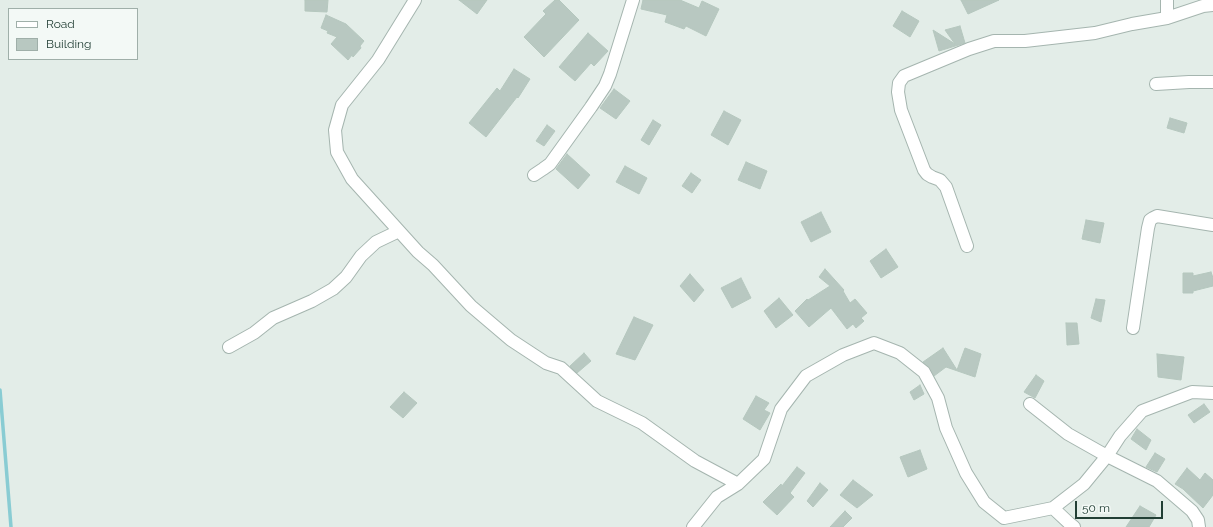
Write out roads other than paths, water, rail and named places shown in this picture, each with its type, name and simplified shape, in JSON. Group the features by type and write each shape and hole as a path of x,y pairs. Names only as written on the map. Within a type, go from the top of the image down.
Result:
{"street":[{"path":"415,0 378,60 342,105 335,130 337,152 352,179 418,252 433,265 472,306 511,340 546,363 561,368 597,401 642,423 695,461 738,484"},
{"path":"534,175 544,170 550,164 605,86 632,0"},
{"path":"1167,0 1167,18"},
{"path":"967,246 946,187 940,180 927,174 924,170 900,110 898,92 899,83 904,76 994,41 1025,41 1095,33 1132,24 1167,18 1203,6 1213,5"},
{"path":"1156,84 1213,82"},
{"path":"1133,328 1150,220 1157,216 1213,225"},
{"path":"229,347 254,333 273,318 333,290 346,277 361,256 376,242 399,231"},
{"path":"693,527 717,497 738,484 764,459 781,409 806,376 844,355 874,343 900,353 924,372 938,398 946,428 966,473 984,502 1001,523 1053,508 1084,484 1107,456 1120,436 1142,411 1192,392 1213,393"},
{"path":"1030,404 1068,434 1107,456 1157,480 1192,511 1198,520 1199,527"},
{"path":"1053,508 1074,527"}],"waterway":[{"path":"0,390 11,527"}]}
